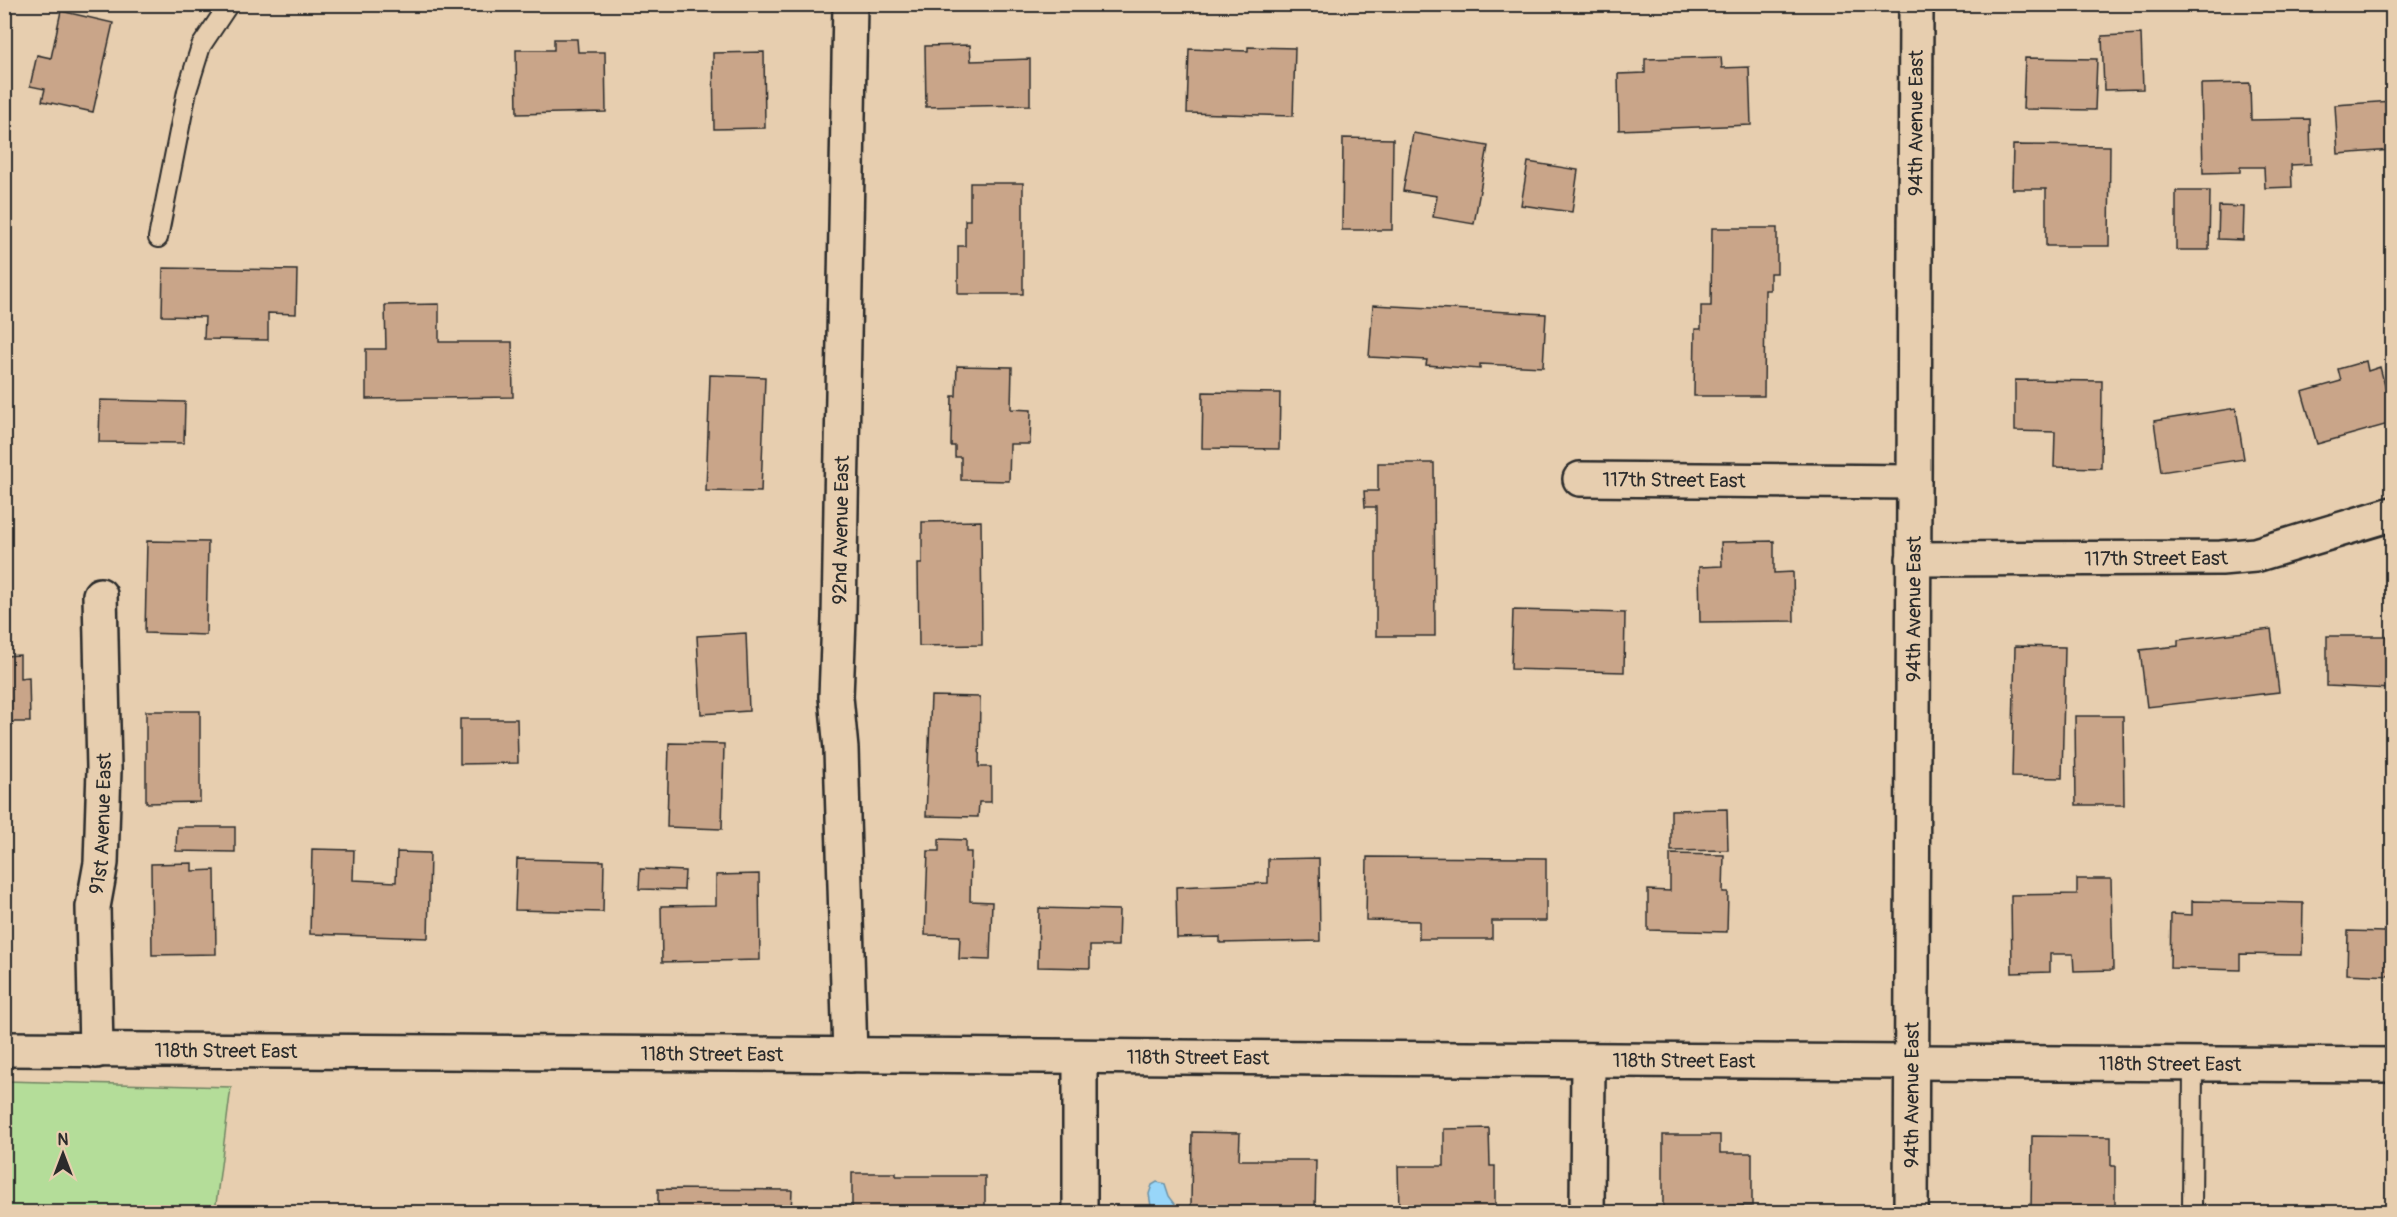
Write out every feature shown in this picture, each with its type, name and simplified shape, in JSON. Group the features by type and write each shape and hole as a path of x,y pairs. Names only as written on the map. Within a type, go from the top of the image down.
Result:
{"street":[{"name":"92nd Avenue East","path":"850,4 836,697 841,749 850,1055"},
{"name":"94th Avenue East","path":"1911,1212 1916,4"},
{"name":"117th Street East","path":"1580,479 1913,482"},
{"name":"117th Street East","path":"1913,559 2209,558 2255,555 2392,514"},
{"name":"91st Avenue East","path":"96,1051 93,907 101,863 104,769 100,595"},
{"name":"118th Street East","path":"4,1049 2392,1065"},
{"path":"1080,1057 1080,1212"},
{"path":"1587,1212 1588,1060"}],"lane":[{"path":"158,238 188,91 201,46 229,4"},
{"path":"2192,1212 2193,1064"}],"green space":[{"path":"5,1081 231,1087 215,1212 5,1212"}],"water":[{"path":"1157,1182 1165,1184 1169,1196 1181,1212 1152,1212 1149,1194 1152,1185"}],"building":[{"path":"61,11 113,23 93,112 42,101 45,89 30,86 37,55 51,58"},
{"path":"2141,34 2143,89 2104,90 2102,36"},
{"path":"554,39 577,39 578,52 605,52 606,112 517,114 516,50 554,50"},
{"path":"970,45 971,61 1030,59 1030,105 926,107 925,46"},
{"path":"1248,47 1295,48 1293,116 1187,113 1189,49 1248,51"},
{"path":"764,52 765,128 714,129 713,53"},
{"path":"1721,57 1722,68 1749,67 1751,125 1619,130 1618,74 1645,73 1645,59"},
{"path":"2025,58 2097,59 2095,110 2023,109"},
{"path":"2250,83 2251,120 2310,119 2311,164 2291,165 2292,187 2265,188 2264,167 2240,167 2240,172 2203,173 2201,84"},
{"path":"2392,101 2392,150 2338,154 2335,105"},
{"path":"1413,133 1488,146 1474,224 1433,217 1437,196 1403,191"},
{"path":"1343,138 1393,139 1392,230 1342,230"},
{"path":"2013,145 2110,146 2109,246 2046,246 2046,189 2012,189"},
{"path":"1528,162 1578,170 1572,212 1521,205"},
{"path":"970,183 1023,183 1023,294 958,294 958,246 965,246 965,220 970,220"},
{"path":"2176,191 2210,191 2209,250 2176,250"},
{"path":"2219,206 2244,207 2243,240 2218,239"},
{"path":"1712,228 1777,228 1777,273 1770,273 1770,290 1765,290 1764,396 1694,396 1695,329 1701,329 1701,306 1711,306"},
{"path":"163,268 297,270 296,314 268,313 268,340 204,339 205,317 162,316"},
{"path":"439,304 439,342 512,342 513,397 366,399 366,349 386,349 385,305"},
{"path":"1373,305 1546,314 1543,367 1480,364 1480,369 1426,365 1427,360 1369,357"},
{"path":"2366,361 2368,371 2380,367 2392,412 2392,423 2317,444 2302,392 2341,381 2338,369"},
{"path":"957,366 1012,367 1011,409 1031,410 1030,444 1010,444 1009,481 961,480 961,457 955,457 955,446 951,446 952,396 956,396"},
{"path":"710,375 765,377 761,492 706,491"},
{"path":"2015,380 2102,381 2101,468 2054,467 2055,432 2015,431"},
{"path":"1203,392 1280,393 1279,449 1202,448"},
{"path":"100,400 185,402 184,443 99,442"},
{"path":"2236,408 2244,459 2161,472 2154,421"},
{"path":"1378,463 1434,463 1435,636 1376,636 1376,507 1365,507 1364,491 1378,491"},
{"path":"981,521 982,645 919,646 918,564 922,564 922,522"},
{"path":"147,541 208,542 206,635 145,633"},
{"path":"1774,541 1774,573 1793,572 1794,621 1700,622 1699,567 1722,566 1721,542"},
{"path":"1513,610 1625,613 1624,672 1511,669"},
{"path":"2271,629 2279,692 2147,707 2140,650 2178,646 2178,640"},
{"path":"746,633 749,711 701,714 697,636"},
{"path":"2327,636 2392,636 2392,689 2327,686"},
{"path":"2015,646 2065,647 2062,778 2012,777"},
{"path":"20,655 20,678 29,677 30,722 4,722 4,656"},
{"path":"931,696 980,697 979,767 991,767 991,802 979,802 978,817 926,816"},
{"path":"146,711 200,711 200,802 146,803"},
{"path":"2075,716 2123,716 2124,805 2076,805"},
{"path":"460,719 517,719 518,763 460,764"},
{"path":"669,743 724,744 722,829 667,827"},
{"path":"1727,809 1728,850 1671,851 1671,810"},
{"path":"177,827 235,827 235,852 176,851"},
{"path":"939,839 966,840 966,852 971,852 970,901 992,902 990,960 959,959 960,936 925,935 928,851 939,851"},
{"path":"312,849 354,850 353,880 396,882 397,852 430,853 428,938 310,934"},
{"path":"1670,854 1724,855 1723,892 1728,892 1727,932 1648,930 1648,890 1670,891"},
{"path":"1367,857 1546,858 1546,921 1492,921 1492,939 1419,939 1419,921 1366,920"},
{"path":"1319,858 1320,941 1220,943 1220,937 1177,938 1176,887 1268,883 1268,859"},
{"path":"517,859 604,861 603,912 515,910"},
{"path":"192,863 192,871 215,870 216,954 152,955 151,864"},
{"path":"640,869 685,871 684,890 639,889"},
{"path":"759,874 760,960 662,962 661,906 716,905 716,875"},
{"path":"2077,879 2111,879 2113,970 2074,971 2073,954 2050,954 2050,972 2012,973 2011,895 2077,894"},
{"path":"2387,899 2392,899 2392,976 2347,974 2348,931 2385,932"},
{"path":"2192,901 2303,903 2302,955 2240,954 2240,970 2170,968 2171,914 2192,915"},
{"path":"1039,908 1119,910 1118,946 1090,946 1090,968 1038,967"},
{"path":"1489,1128 1490,1166 1495,1166 1495,1212 1399,1212 1398,1166 1444,1166 1444,1129"},
{"path":"1192,1132 1240,1133 1239,1160 1316,1160 1315,1209 1191,1207"},
{"path":"1663,1135 1720,1135 1720,1153 1752,1153 1752,1206 1718,1206 1718,1212 1663,1212"},
{"path":"2032,1136 2111,1137 2111,1166 2115,1166 2115,1212 2031,1212"},
{"path":"852,1173 896,1173 896,1176 985,1176 985,1212 852,1212"},
{"path":"658,1189 792,1190 791,1212 658,1212"}]}
